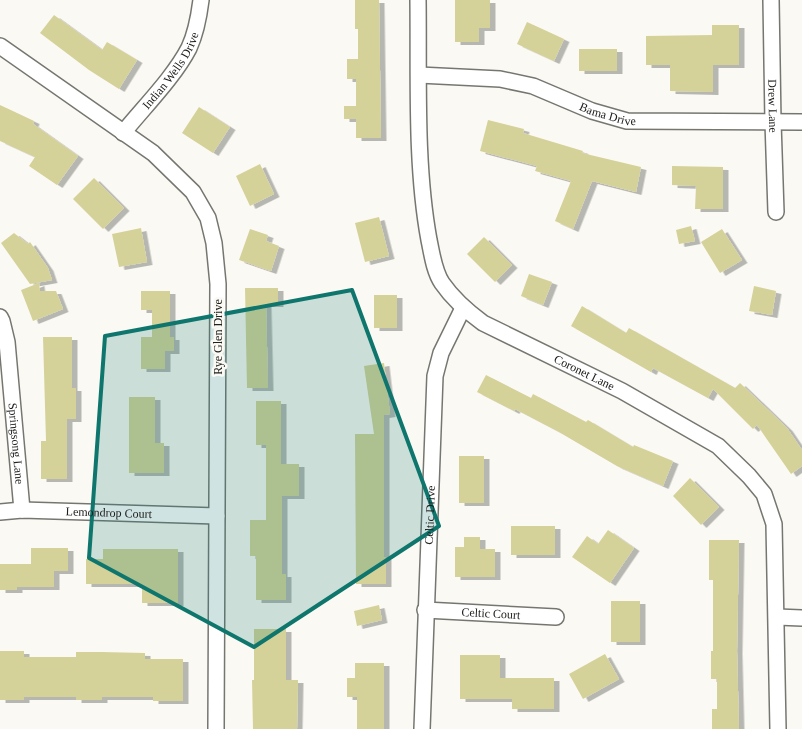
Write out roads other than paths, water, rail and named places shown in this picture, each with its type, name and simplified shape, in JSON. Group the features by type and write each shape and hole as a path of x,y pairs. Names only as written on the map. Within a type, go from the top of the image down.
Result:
{"street":[{"name":"Indian Wells Drive","path":"122,133 179,65 190,47 201,0"},
{"name":"Coronet Lane","path":"418,0 424,211 433,261 442,283 463,308 483,323 622,391 718,446 749,476 764,494 774,524 778,729"},
{"name":"Drew Lane","path":"771,0 776,212"},
{"name":"Rye Glen Drive","path":"0,46 153,153 193,192 208,218 214,243 218,284 216,729"},
{"name":"Bama Drive","path":"419,75 500,79 533,86 592,111 627,120 802,122"},
{"name":"Celtic Drive","path":"422,729 435,376 441,352 463,308"},
{"name":"Springsong Lane","path":"0,317 7,342 22,510"},
{"name":"Lemondrop Court","path":"0,512 22,510 217,516"},
{"name":"Celtic Court","path":"425,610 556,617"},
{"path":"777,617 802,618"}]}
